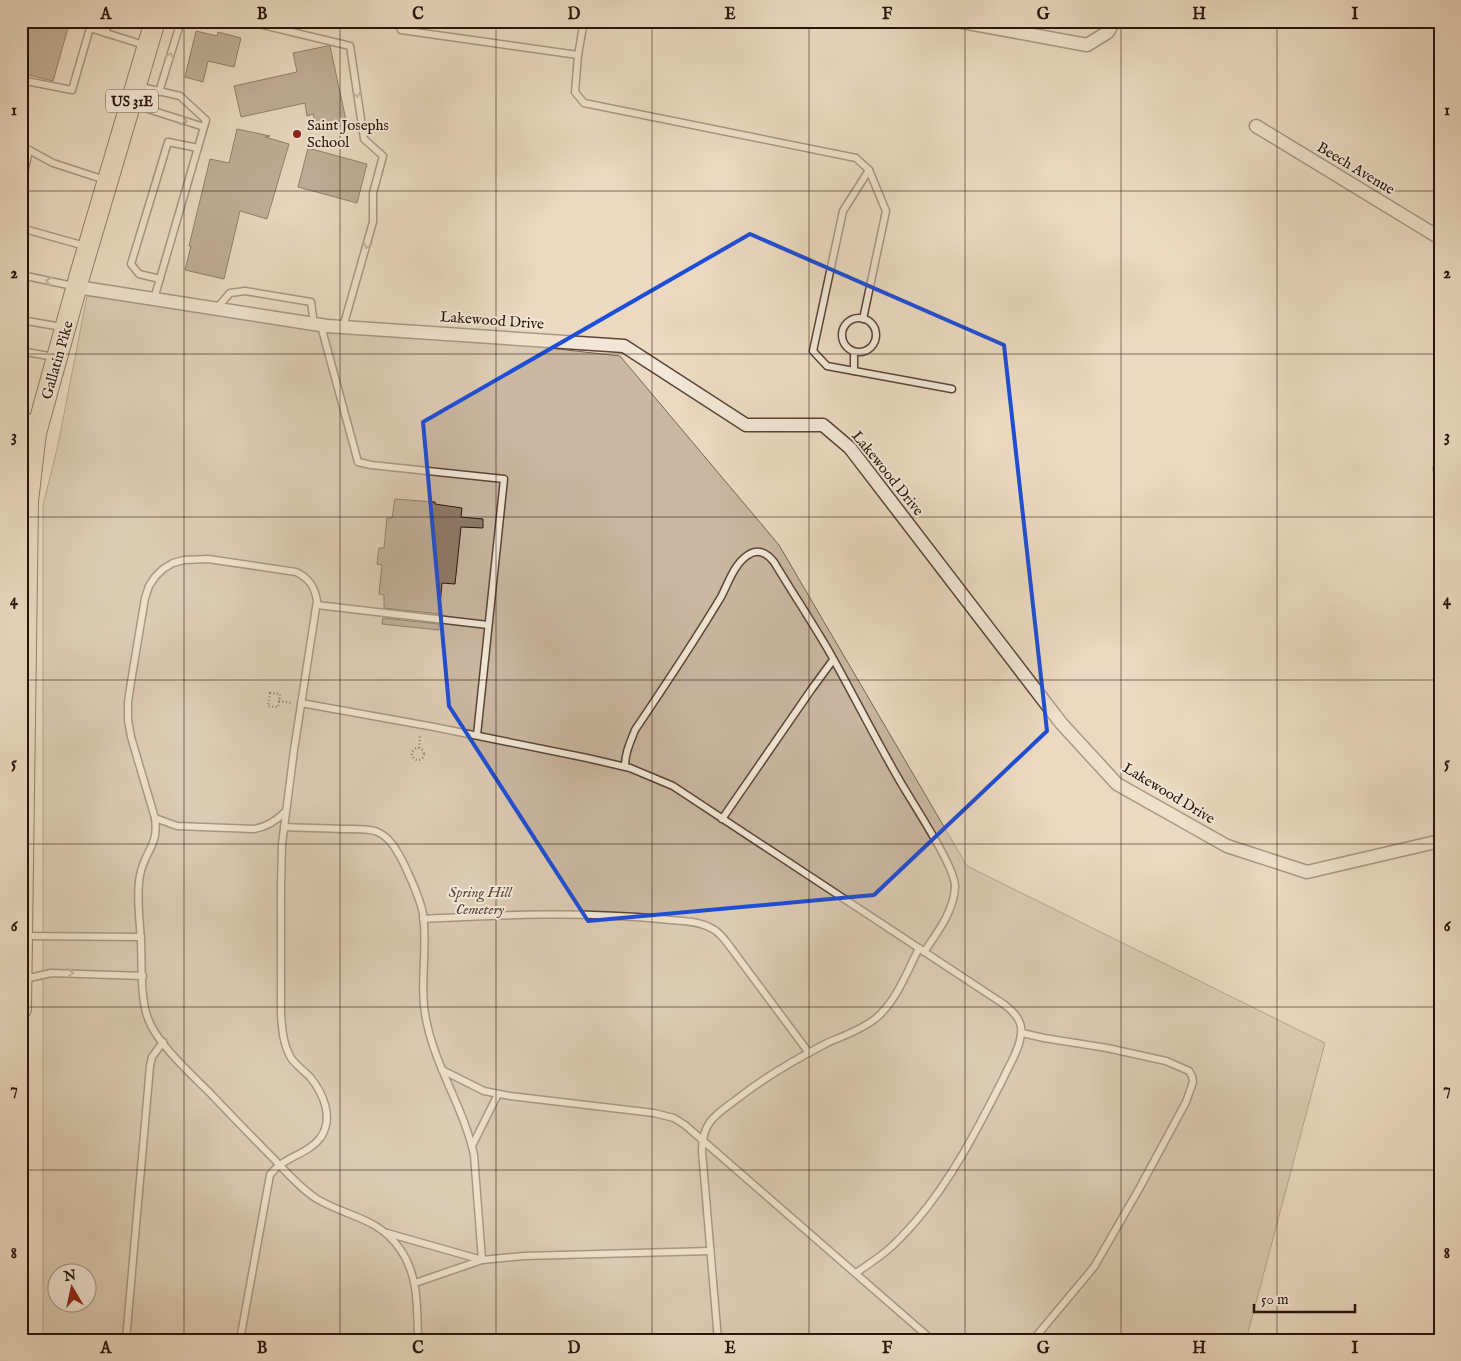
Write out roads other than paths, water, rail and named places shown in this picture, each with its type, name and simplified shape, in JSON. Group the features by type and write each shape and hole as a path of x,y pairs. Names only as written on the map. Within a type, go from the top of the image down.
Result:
{"main road":[{"name":"Gallatin Pike","path":"21,1009 24,549 28,501 26,479 36,433 31,418 57,358 155,21"}],"street":[{"path":"957,21 1087,44 1111,27"},
{"name":"Beech Avenue","path":"1256,126 1440,238"},
{"name":"Lakewood Drive","path":"77,287 318,325 624,346 746,425 823,425 850,448 1061,723 1117,784 1227,846 1307,872 1440,841"}],"lane":[{"path":"106,33 109,21"},
{"path":"159,92 181,21"},
{"path":"246,21 350,46 364,139 383,156 373,193 373,222 343,327"},
{"path":"398,21 401,30 578,55"},
{"path":"584,21 578,55 575,92 584,103 856,158 870,170 886,211 863,319"},
{"path":"21,80 72,90 91,25 106,33 148,46"},
{"path":"133,95 159,92 180,96 206,120 154,299"},
{"path":"133,95 204,127"},
{"path":"160,280 139,274 131,264 168,142 198,148"},
{"path":"21,148 29,150 53,163 108,181"},
{"path":"21,186 29,150"},
{"path":"870,170 844,211 813,351 827,366 952,389"},
{"path":"21,228 89,247"},
{"path":"21,276 77,287"},
{"path":"216,309 230,293 238,292 311,302 358,462 504,479 477,735"},
{"path":"863,319 868,321 874,329 875,340 869,349 854,352 845,345 842,334 843,328 851,320 863,319"},
{"path":"21,320 65,328"},
{"path":"21,351 57,358"},
{"path":"854,352 854,371"},
{"path":"625,766 627,748 635,730 721,597 743,559 749,554 759,552 769,556 833,660 953,875 955,886 952,900 939,930 921,950 888,1005 875,1019 789,1063 751,1088 709,1122 702,1140 702,1151 718,1340"},
{"path":"240,1340 268,1180 273,1170 280,1165 311,1147 320,1139 326,1124 327,1110 323,1098 318,1088 292,1059 282,1031 281,886 284,827 317,605 316,594 310,582 304,576 291,571 208,558 173,563 163,569 149,586 142,614 128,702 128,720 131,737 157,830 154,842 143,862 140,877 141,937 147,1017 155,1032 187,1070 280,1165 307,1192 318,1199 369,1221 391,1237 407,1260 414,1283 418,1340"},
{"path":"317,605 488,625"},
{"path":"722,819 833,660"},
{"path":"301,704 477,735 625,766 652,776 673,786 1015,1013 1022,1032 1019,1043 990,1104 964,1151 934,1199 915,1222 889,1249 856,1274"},
{"path":"155,818 177,826 254,829 271,824 286,812"},
{"path":"284,827 362,829 380,833 389,840 400,856 419,901 423,919 426,1019 433,1046 467,1130 474,1155 482,1260"},
{"path":"423,919 534,914 587,914 641,917 709,927 716,931 727,943 809,1053"},
{"path":"22,936 141,937"},
{"path":"21,980 51,973 143,976"},
{"path":"1022,1032 1044,1038 1108,1048 1166,1061 1188,1071 1192,1076 1193,1082 1186,1102 1116,1231 1094,1267 1033,1340"},
{"path":"126,1340 150,1066 152,1057 163,1042"},
{"path":"442,1070 484,1091 498,1094 654,1113 674,1118 702,1140 932,1340"},
{"path":"472,1146 498,1094"},
{"path":"385,1232 482,1260"},
{"path":"414,1283 482,1260 524,1256 710,1251"}],"place":[{"name":"Saint Josephs School","path":"297,134"}],"park label":[{"name":"Spring Hill Cemetery","path":"480,900"}]}
